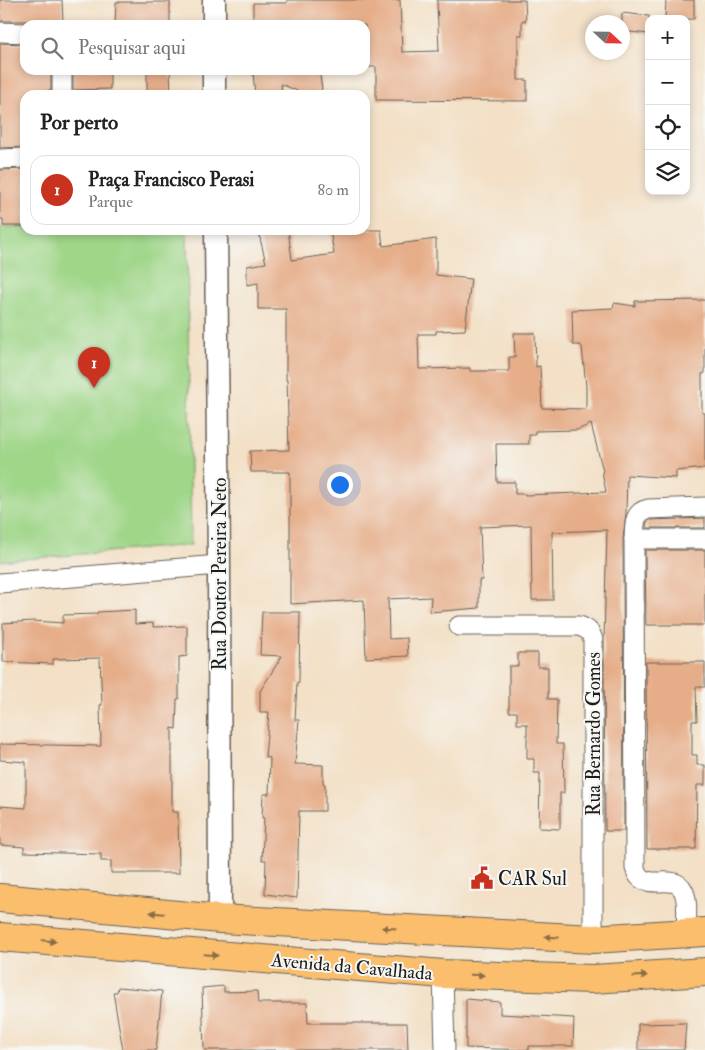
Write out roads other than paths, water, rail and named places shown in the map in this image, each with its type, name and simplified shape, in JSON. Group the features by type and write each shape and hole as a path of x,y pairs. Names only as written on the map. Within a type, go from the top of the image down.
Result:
{"main road":[{"name":"Avenida da Cavalhada","path":"0,898 220,919 593,939 695,932"},
{"name":"Avenida da Cavalhada","path":"0,937 444,974 593,979 705,972"}],"street":[{"path":"214,0 214,20"},
{"path":"0,32 20,33"},
{"path":"62,75 62,90"},
{"path":"214,75 214,90"},
{"path":"0,159 20,158"},
{"name":"Rua Doutor Pereira Neto","path":"216,235 220,565 220,919"},
{"path":"695,932 686,910 682,889 678,884 641,880 635,868 634,539 635,522 637,515 642,510 705,507"},
{"path":"634,539 705,539"},
{"path":"0,583 220,565"},
{"name":"Rua Bernardo Gomes","path":"459,626 580,626 586,628 591,633 593,640 593,939"},
{"path":"444,974 445,1050"}],"place":[{"name":"Praça Francisco Perasi","path":"94,388"},
{"name":"CAR Sul","path":"482,878"}]}
